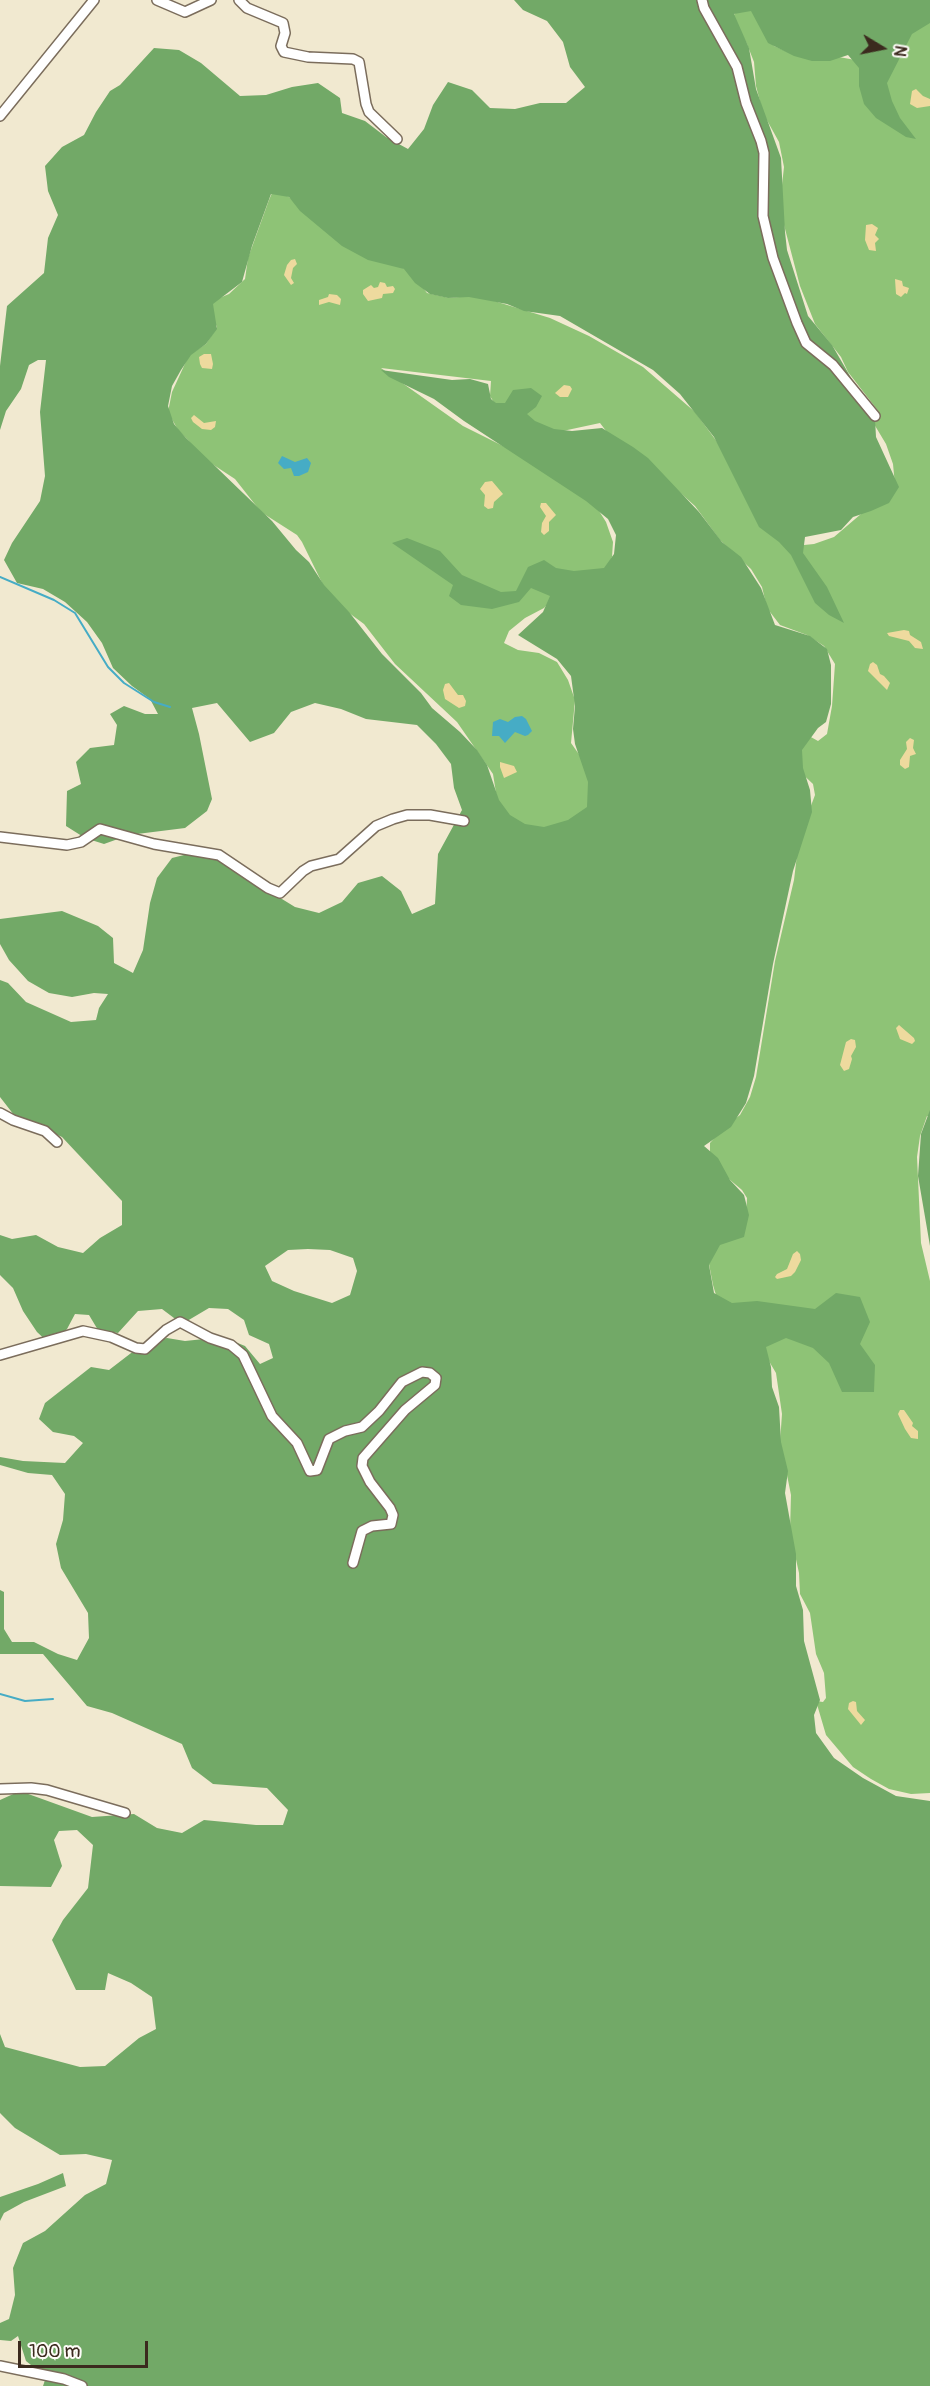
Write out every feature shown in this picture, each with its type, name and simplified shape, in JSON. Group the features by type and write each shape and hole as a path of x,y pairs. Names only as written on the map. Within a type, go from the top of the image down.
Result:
{"street":[{"path":"0,116 94,0"},
{"path":"157,0 185,12 211,0"},
{"path":"239,0 247,8 283,23 285,33 281,46 284,52 308,57 353,59 359,62 369,112 397,139"},
{"path":"702,0 704,8 737,67 746,103 761,141 764,153 763,216 773,258 797,323 806,343 833,365 875,416"},
{"path":"0,837 67,845 81,842 100,829 154,844 219,855 268,888 280,893 303,871 311,866 339,859 376,826 393,819 407,815 430,815 464,821"},
{"path":"0,1113 45,1131 57,1142"},
{"path":"0,1355 83,1331 111,1337 136,1348 145,1348 166,1330 180,1322 210,1338 231,1345 243,1355 272,1416 297,1443 310,1471 317,1470 329,1439 345,1431 362,1427 379,1411 402,1382 422,1372 430,1373 436,1378 435,1385 405,1410 363,1458 362,1466 366,1474 393,1515 391,1524 372,1526 362,1531 353,1563"},
{"path":"0,1789 47,1790 125,1813"},
{"path":"0,2366 64,2379 82,2386"}],"green space":[{"path":"514,0 930,0 930,23 912,34 887,83 900,118 916,139 906,137 876,118 864,104 859,86 859,68 848,55 830,61 812,61 794,56 768,43 751,11 734,14 749,48 756,89 781,158 787,250 808,316 832,345 875,419 876,437 899,487 889,503 853,517 841,530 805,537 803,553 827,587 844,623 829,615 815,603 791,555 779,542 759,527 714,437 680,394 653,370 560,316 524,311 507,304 469,297 448,298 430,294 415,283 404,269 368,260 342,246 300,211 289,197 271,194 242,282 213,304 217,329 206,344 191,355 181,370 172,386 168,406 174,424 186,438 272,521 309,562 324,585 382,654 421,693 432,708 477,750 487,765 499,800 510,815 525,824 544,827 568,820 587,807 588,782 575,744 573,729 575,706 571,676 557,659 518,635 543,612 550,596 531,588 519,602 492,609 461,605 449,596 453,585 392,543 407,538 440,551 462,575 501,592 516,591 528,567 544,560 556,568 574,571 604,568 614,554 616,535 608,519 586,501 434,399 389,377 381,370 452,380 470,379 488,384 491,399 496,403 505,403 513,390 531,388 542,396 536,407 527,414 535,421 554,429 572,431 602,428 633,447 648,458 699,512 722,542 741,557 761,588 775,625 810,636 827,649 831,665 831,704 826,722 818,728 802,750 803,768 810,790 812,812 793,871 773,964 754,1076 746,1103 731,1127 704,1146 718,1158 730,1180 744,1195 749,1215 744,1237 720,1245 709,1265 714,1293 732,1303 757,1301 815,1309 836,1293 860,1297 870,1322 860,1344 875,1365 874,1392 842,1392 829,1363 813,1348 786,1338 766,1347 771,1367 772,1387 779,1407 781,1442 788,1471 785,1493 796,1554 796,1586 803,1610 804,1641 820,1700 814,1715 816,1733 834,1758 863,1778 896,1796 930,1801 930,2386 43,2386 46,2377 26,2361 18,2336 11,2341 0,2340 0,2323 9,2319 15,2295 13,2268 23,2243 45,2231 85,2195 106,2184 112,2160 86,2154 60,2155 15,2128 0,2113 0,2034 5,2047 80,2067 105,2066 139,2038 156,2029 152,1997 131,1983 108,1973 105,1990 76,1990 52,1940 63,1920 88,1888 93,1845 77,1830 59,1831 54,1840 62,1866 51,1887 0,1886 0,1800 20,1791 92,1817 134,1814 157,1828 182,1833 204,1820 283,1825 288,1810 267,1788 213,1784 192,1768 182,1744 112,1713 87,1706 43,1654 0,1654 0,1590 4,1592 4,1629 12,1642 34,1642 58,1654 77,1660 89,1638 88,1613 61,1568 56,1544 63,1520 65,1494 52,1475 28,1473 0,1465 0,1457 23,1461 65,1463 83,1443 74,1436 53,1432 39,1419 45,1403 91,1367 109,1370 135,1350 151,1342 167,1338 185,1341 223,1337 245,1346 260,1364 273,1358 269,1344 249,1335 244,1320 228,1309 209,1308 182,1324 162,1309 138,1311 118,1333 98,1330 89,1315 75,1314 67,1329 51,1345 37,1332 23,1311 13,1288 0,1275 0,1235 12,1239 36,1235 58,1247 83,1253 100,1238 122,1225 122,1201 62,1137 14,1115 0,1097 0,980 8,983 26,1002 71,1022 96,1020 99,1008 108,994 94,993 72,997 49,993 28,981 9,960 0,944 0,919 62,911 98,926 113,938 114,963 133,973 143,950 150,903 157,878 172,858 196,852 220,861 295,907 319,913 342,902 358,883 382,876 401,891 412,914 435,904 438,854 462,810 454,788 451,764 436,744 417,725 366,719 341,709 315,703 291,712 274,733 250,742 217,703 192,708 212,799 207,811 185,828 129,835 104,844 85,838 66,826 67,791 81,784 76,762 90,748 114,745 117,725 110,714 124,706 145,714 158,714 150,699 113,668 102,643 87,622 65,602 43,589 17,583 4,560 12,543 40,501 45,476 40,412 46,360 38,360 29,365 21,389 6,411 0,430 0,366 7,306 44,273 48,238 58,215 48,191 45,166 62,147 84,135 110,91 120,85 154,48 179,50 201,63 240,96 266,95 292,87 318,83 340,98 342,113 365,121 386,137 408,149 424,129 433,105 448,82 472,90 490,108 515,109 540,103 566,103 585,87 570,67 563,42 547,21 523,10","holes":["288,1250 330,1250 353,1258 357,1271 350,1295 332,1303 294,1291 272,1281 265,1266"]},
{"path":"755,6 774,46 790,53 833,56 878,64 900,42 930,20 930,1117 927,1116 920,1136 917,1157 921,1243 930,1281 930,1793 911,1794 889,1789 871,1779 853,1767 826,1735 816,1701 823,1702 826,1698 824,1673 816,1654 810,1613 800,1594 799,1573 790,1532 791,1495 787,1475 779,1456 782,1414 776,1373 763,1351 719,1305 709,1264 717,1245 746,1218 747,1198 742,1190 710,1163 710,1143 724,1127 740,1115 750,1097 756,1077 775,961 794,880 799,838 815,795 813,784 796,768 784,722 818,741 827,734 835,664 824,646 807,635 780,625 767,608 762,587 751,569 720,540 695,506 647,463 613,440 600,423 558,432 498,409 490,396 491,381 381,368 463,426 537,463 594,503 606,522 613,542 612,557 603,576 557,594 544,608 525,618 509,631 504,643 518,650 539,653 557,662 568,680 575,700 571,743 595,777 586,814 546,832 525,829 508,818 497,799 493,774 457,722 395,664 364,624 330,599 297,535 261,512 235,479 200,456 178,430 168,412 172,392 189,355 206,344 217,327 208,307 210,302 229,294 245,279 248,258 269,200 272,193 281,192 390,263 410,271 427,293 449,298 470,296 491,300 550,318 589,336 643,367 695,412 794,546 814,544 834,537 895,485 893,464 886,444 871,419 879,412 815,324 800,286 784,225 781,194 784,167 779,142 763,113 756,86 754,62 732,17 740,8"},
{"path":"930,1110 930,1246 918,1176 921,1134"},
{"path":"63,2173 66,2186 24,2202 4,2213 0,2221 0,2197"}],"sand":[{"path":"916,89 930,99 930,106 917,108 910,104 912,91"},
{"path":"872,224 878,228 875,235 879,239 875,243 876,251 869,250 865,240 866,225"},
{"path":"295,259 297,264 293,268 291,278 294,283 291,285 284,275 287,265"},
{"path":"895,279 902,281 903,286 909,288 907,294 901,297 896,294"},
{"path":"380,282 385,283 387,287 393,286 395,289 393,293 383,294 382,298 368,301 363,290 371,285 374,288 378,287"},
{"path":"329,294 337,295 341,299 340,305 329,302 319,305 319,300 328,297"},
{"path":"211,354 212,369 202,368 199,357"},
{"path":"564,385 572,389 568,397 560,397 555,393"},
{"path":"194,415 204,423 216,421 215,427 211,430 202,429 193,422 191,418"},
{"path":"492,481 503,494 494,502 493,508 488,509 484,506 485,495 480,489 485,482"},
{"path":"541,503 546,503 556,515 549,522 549,531 544,535 541,532 546,516 540,507"},
{"path":"909,631 910,635 921,642 923,649 915,648 909,641 889,636 887,633"},
{"path":"873,662 877,665 880,674 890,683 887,690 868,671"},
{"path":"449,683 458,695 463,695 466,701 465,706 459,708 445,699 443,690 445,684"},
{"path":"910,738 914,740 913,748 916,754 910,756 909,767 905,769 900,765 900,760 907,749 906,742"},
{"path":"500,762 514,766 517,772 504,778"},
{"path":"899,1025 914,1038 915,1041 912,1044 900,1039 896,1028"},
{"path":"851,1039 855,1040 856,1047 851,1056 849,1069 844,1071 840,1065 846,1042"},
{"path":"797,1251 801,1260 795,1272 791,1276 777,1279 775,1277 777,1274 787,1269 793,1254"},
{"path":"900,1410 904,1410 913,1423 912,1426 918,1431 918,1439 911,1438 905,1429 898,1414"},
{"path":"856,1702 857,1711 865,1720 861,1725 848,1709 849,1703"}],"water":[{"path":"282,456 295,462 307,458 311,463 308,472 294,476 291,468 284,469 278,463"},
{"path":"522,716 532,731 528,735 515,732 505,743 499,736 492,736 493,722 500,719 508,722 515,717"}],"waterway":[{"path":"0,577 54,600 75,613 108,667 124,683 154,702 170,707"},
{"path":"0,1694 25,1701 53,1699"}]}
